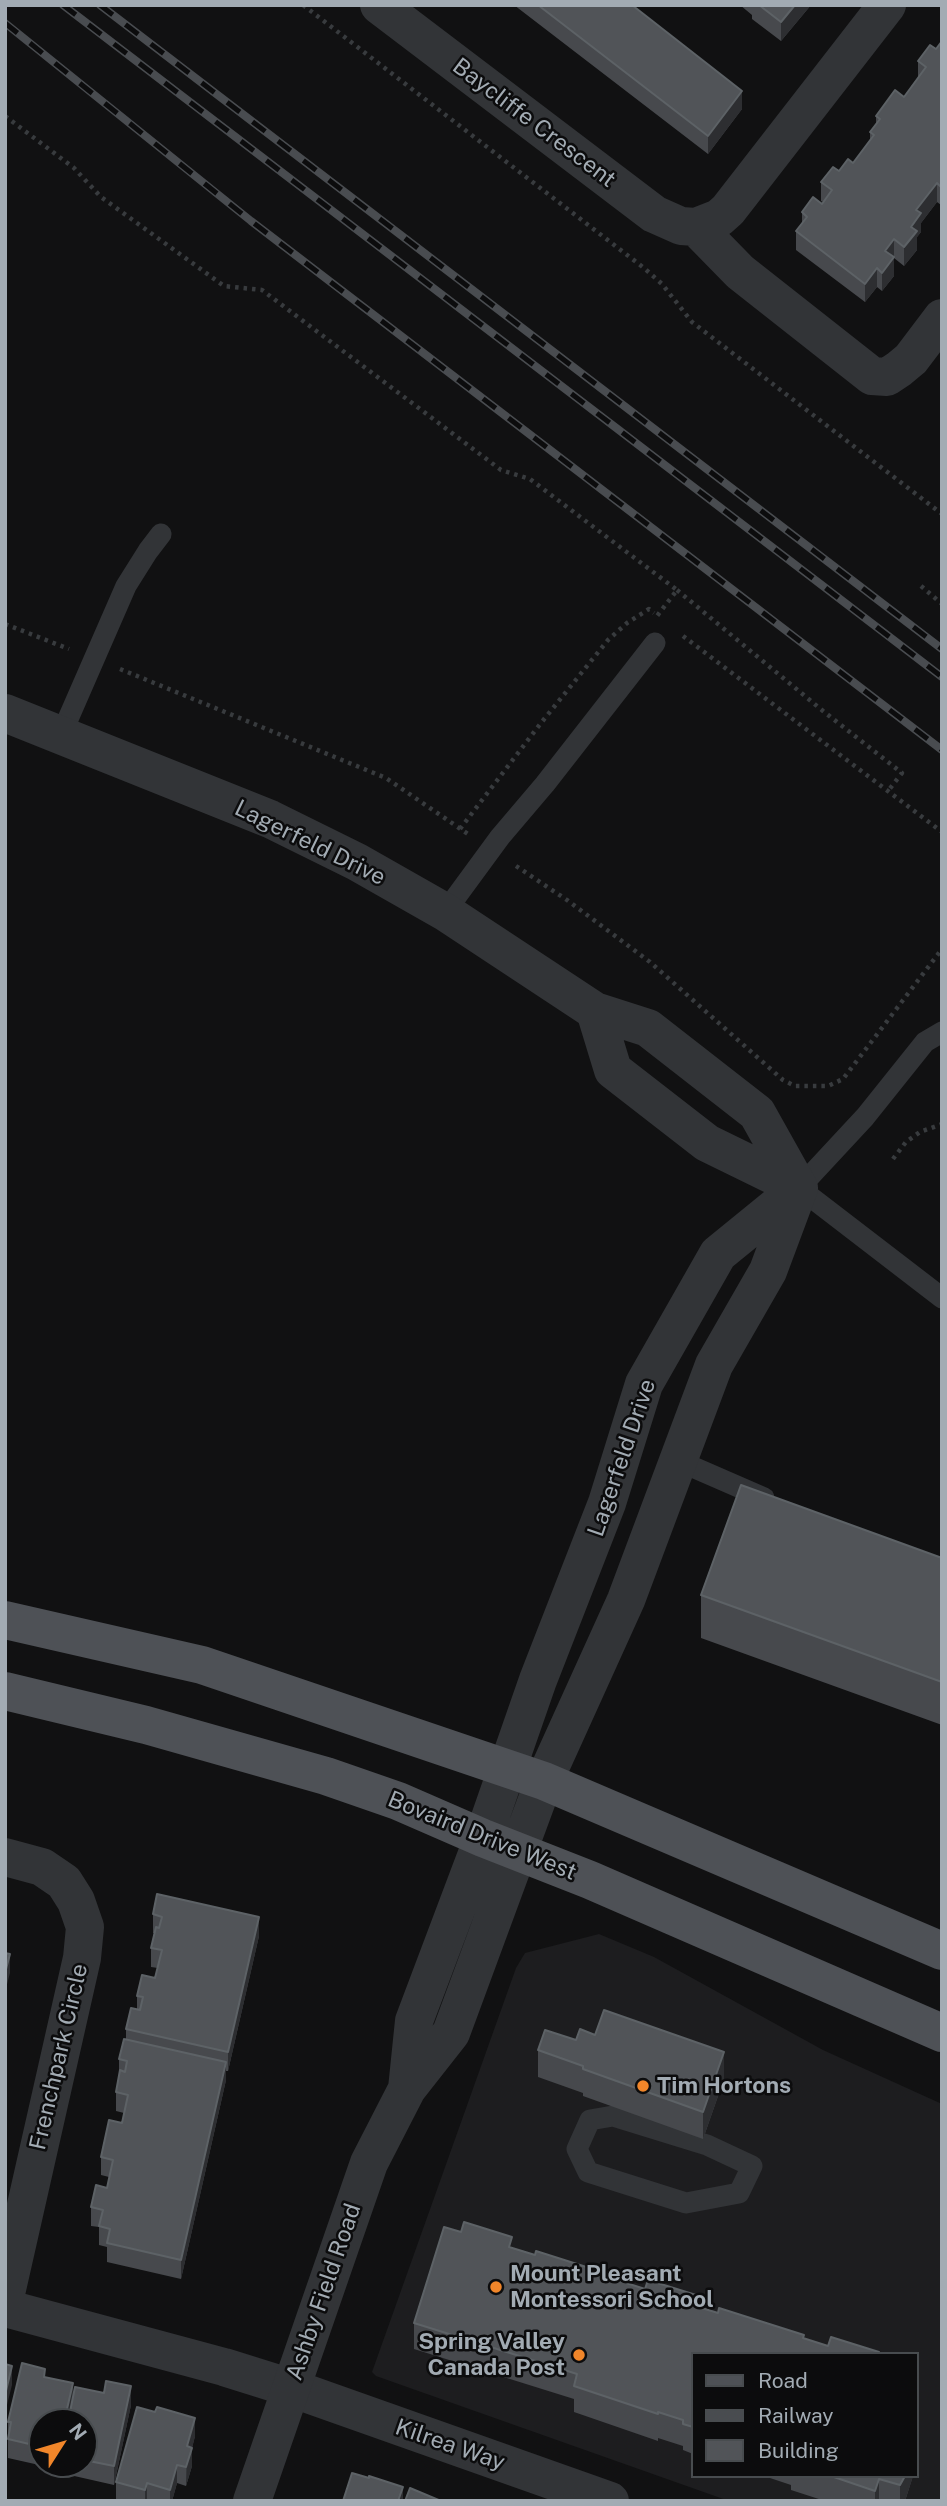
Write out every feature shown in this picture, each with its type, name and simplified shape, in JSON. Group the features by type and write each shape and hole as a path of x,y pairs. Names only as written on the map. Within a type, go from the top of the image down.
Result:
{"main road":[{"path":"5,1620 202,1665 544,1781 942,1951"},
{"name":"Bovaird Drive West","path":"5,1690 146,1725 326,1776 398,1801 590,1880 942,2033"}],"street":[{"name":"Baycliffe Crescent","path":"379,5 654,214 681,226 696,226"},
{"path":"887,5 736,201 719,218 696,226 740,272 872,376 887,377 899,369 911,359 942,318"},
{"name":"Lagerfeld Drive","path":"5,713 270,819 357,862 445,912 595,1011 648,1028 757,1113 799,1188 718,1254 644,1384 607,1503 506,1768"},
{"path":"544,1781 626,1600 714,1365 768,1271 799,1188 707,1143 614,1070 595,1011"},
{"name":"Ashby Field Road","path":"500,1844 506,1768"},
{"name":"Ashby Field Road","path":"252,2501 369,2164 408,2088 414,2021 500,1844 544,1781"},
{"name":"Frenchpark Circle","path":"5,1857 42,1867 64,1882 76,1901 85,1927 82,1958 5,2298"},
{"path":"5,2308 224,2367 291,2388"},
{"name":"Kilrea Way","path":"291,2388 610,2501"}],"lane":[{"path":"61,735 126,586 161,534"},
{"path":"445,912 491,849 655,643"},
{"path":"942,1032 925,1042 865,1117 799,1188 942,1297"},
{"path":"679,1461 779,1504"},
{"path":"613,2116 707,2145 752,2166 739,2193 685,2203 588,2172 577,2149 590,2120 613,2116"}],"path":[{"path":"303,5 644,268 662,284 692,322 942,514"},
{"path":"5,116 74,168 101,197 224,286 262,290 501,470 530,479 677,590 822,711 902,773 888,791"},
{"path":"920,586 942,604"},
{"path":"657,615 677,590"},
{"path":"460,828 608,640 649,609 668,624"},
{"path":"5,624 386,778 567,900 650,962 783,1080 795,1086 828,1086 843,1079 942,948"},
{"path":"679,632 942,832"},
{"path":"930,964 942,958"},
{"path":"893,1159 906,1142 919,1132 942,1124"}],"shaded area":[{"path":"599,1934 654,1957 823,2050 942,2104 942,2501 729,2501 376,2376 372,2372 516,1968 525,1953"}],"building":[{"path":"538,5 632,5 742,91 708,136"},
{"path":"759,5 795,5 781,22"},
{"path":"942,41 942,186 937,183 916,210 921,213 911,227 917,231 904,247 894,239 885,251 894,257 882,273 877,268 865,284 796,231 807,217 802,212 813,197 822,204 832,190 821,182 833,167 839,171 848,159 853,163 874,135 870,132 880,119 876,116 895,90 904,97 926,67 918,61 930,45 936,49"},
{"path":"741,1485 942,1558 942,1682 701,1595"},
{"path":"157,1894 259,1917 228,2052 126,2029 131,2008 140,2010 143,1997 137,1996 142,1975 155,1978 162,1950 151,1948 156,1927 159,1928 162,1917 153,1914"},
{"path":"5,1953 10,1954 5,1973"},
{"path":"604,2010 724,2052 703,2112 538,2050 545,2030 576,2040 580,2029 595,2035"},
{"path":"124,2039 226,2062 181,2260 107,2243 110,2229 99,2226 103,2210 91,2207 96,2185 107,2188 113,2160 101,2157 109,2120 122,2123 128,2095 116,2092 120,2070 125,2072 127,2061 119,2059"},
{"path":"464,2222 512,2237 509,2247 535,2255 536,2251 621,2278 620,2281 645,2289 648,2280 696,2295 692,2305 718,2313 719,2308 804,2335 803,2338 828,2346 831,2337 879,2352 692,2352 692,2427 683,2424 683,2420 574,2386 577,2374 414,2323 444,2227 461,2232"},
{"path":"22,2363 45,2369 44,2377 73,2383 67,2408 28,2408 28,2444 8,2439 11,2422 8,2422"},
{"path":"5,2364 12,2366 5,2395"},
{"path":"106,2381 131,2386 114,2466 98,2463 98,2408 71,2408 75,2387 104,2393"},
{"path":"137,2407 155,2412 157,2407 195,2418 187,2446 192,2448 186,2467 177,2465 170,2490 147,2483 145,2490 116,2482"},
{"path":"352,2473 403,2487 398,2501 343,2501"},
{"path":"837,2478 904,2478 900,2485 879,2479 875,2491"},
{"path":"410,2488 441,2501 405,2501"}],"railway":[{"path":"63,5 942,677"},
{"path":"100,5 942,649"},
{"path":"5,23 251,221 942,750"}],"place":[{"name":"Tim Hortons","path":"643,2086"},
{"name":"Mount Pleasant Montessori School","path":"496,2287"},
{"name":"Spring Valley Canada Post","path":"579,2355"}]}
